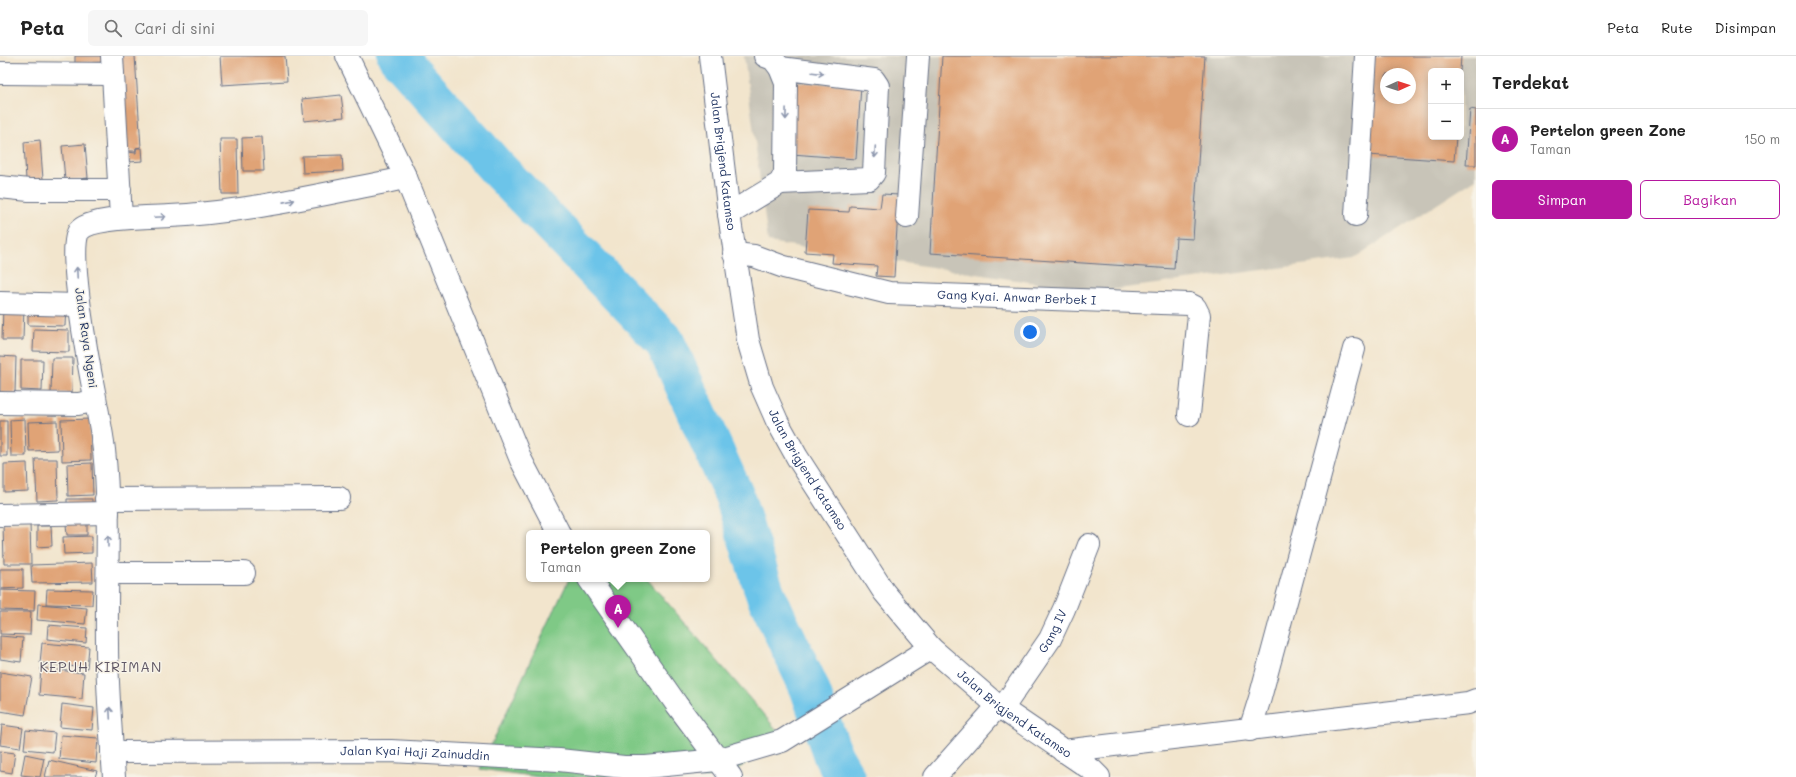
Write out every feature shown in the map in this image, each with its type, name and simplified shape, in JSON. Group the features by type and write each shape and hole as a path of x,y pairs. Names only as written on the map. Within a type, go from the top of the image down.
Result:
{"street":[{"path":"347,56 406,178 521,460 557,530"},
{"name":"Jalan Brigjend Katamso","path":"710,56 734,254 748,340 762,387 777,421 797,457 884,592 931,648 1000,708 1092,770 1099,777"},
{"path":"907,217 918,56"},
{"path":"1356,215 1366,56"},
{"path":"772,62 786,83 785,172 780,183"},
{"path":"729,214 780,183 869,179 874,173 878,86 874,80 772,62"},
{"path":"0,73 113,65 121,218"},
{"name":"Jalan Raya Ngeni","path":"114,777 107,646 107,506 104,449 79,305 76,246 78,233 80,229 97,223 121,218 178,216 240,210 406,178"},
{"path":"0,187 29,190 120,190"},
{"name":"Gang Kyai. Anwar Berbek I","path":"734,254 754,256 784,268 889,293 1189,304 1195,307 1199,315 1189,415"},
{"path":"0,303 79,305"},
{"path":"1250,730 1354,349"},
{"path":"0,403 78,404 95,401"},
{"path":"0,515 107,506 339,498"},
{"name":"Gang IV","path":"935,777 1000,708 1050,639 1064,609 1089,545"},
{"path":"108,573 244,573"},
{"path":"591,582 677,705 717,760 732,777"},
{"name":"Jalan Kyai Haji Zainuddin","path":"112,752 391,751 558,768 646,767 717,760 782,740 931,648"},
{"path":"1063,751 1250,730 1468,703 1476,700"}],"shaded area":[{"path":"744,56 1476,56 1476,179 1354,258 1095,292 768,242"}],"green space":[{"path":"568,582 650,582 782,736 730,775 720,777 541,777 480,769"}],"building":[{"path":"75,56 107,56 107,62 75,63"},
{"path":"120,56 135,56 141,147 136,148 136,151 126,151"},
{"path":"220,56 285,56 287,81 222,85"},
{"path":"942,56 1205,56 1193,239 1176,238 1174,269 930,253"},
{"path":"1374,56 1461,56 1460,68 1428,68 1428,140 1456,140 1454,161 1368,155"},
{"path":"796,82 861,86 856,159 792,154"},
{"path":"341,95 344,117 304,121 302,99"},
{"path":"1470,109 1476,110 1476,165 1466,165"},
{"path":"262,137 264,171 243,171 242,138"},
{"path":"220,139 237,139 238,194 222,194"},
{"path":"40,140 43,179 26,180 24,142"},
{"path":"85,144 88,178 65,180 62,146"},
{"path":"136,148 142,148 143,161 129,162 128,152 136,153"},
{"path":"342,155 343,171 303,173 302,156"},
{"path":"882,194 899,195 894,277 876,276 877,266 832,263 833,254 805,252 808,210 849,212 850,206 880,208"},
{"path":"28,305 66,306 65,326 28,325"},
{"path":"3,306 24,306 23,340 2,340"},
{"path":"34,329 69,330 69,352 33,351"},
{"path":"0,356 16,357 15,393 0,393"},
{"path":"52,358 73,358 72,393 51,393"},
{"path":"21,360 43,360 42,391 21,390"},
{"path":"25,419 26,456 11,456 10,420"},
{"path":"90,419 91,460 62,461 61,420"},
{"path":"0,421 7,421 7,456 0,456"},
{"path":"57,421 58,450 29,451 28,422"},
{"path":"35,459 57,459 58,500 37,501"},
{"path":"27,463 28,491 4,492 4,464"},
{"path":"92,463 93,495 68,496 67,464"},
{"path":"67,499 92,499 92,511 67,512"},
{"path":"30,522 31,564 4,564 3,523"},
{"path":"87,523 87,535 67,535 66,524"},
{"path":"37,526 51,526 52,546 37,547"},
{"path":"92,536 92,553 64,554 63,537"},
{"path":"92,563 93,582 32,583 31,565"},
{"path":"0,569 23,569 23,588 0,589"},
{"path":"47,589 93,590 92,605 46,604"},
{"path":"0,590 35,591 34,611 0,610"},
{"path":"38,604 87,608 85,624 37,620"},
{"path":"0,612 31,612 30,635 0,634"},
{"path":"48,625 87,628 86,643 47,639"},
{"path":"0,636 23,638 21,662 0,659"},
{"path":"42,643 89,647 87,668 40,663"},
{"path":"41,668 84,673 82,699 39,695"},
{"path":"0,672 32,677 25,715 0,711"},
{"path":"62,704 94,708 92,730 60,727"},
{"path":"2,725 23,728 20,748 0,745"},
{"path":"26,730 55,733 53,752 24,749"},
{"path":"61,735 98,738 96,763 59,759"},
{"path":"0,751 15,753 12,773 0,771"},
{"path":"25,754 44,758 40,777 21,775"},
{"path":"49,760 97,771 95,777 45,777"}],"waterway":[{"path":"397,56 496,167 665,342 734,495 765,593 809,687 833,756 845,777"}],"place":[{"name":"Pertelon green Zone","path":"618,628"}],"district":[{"name":"KEPUH KIRIMAN","path":"101,667"}]}
